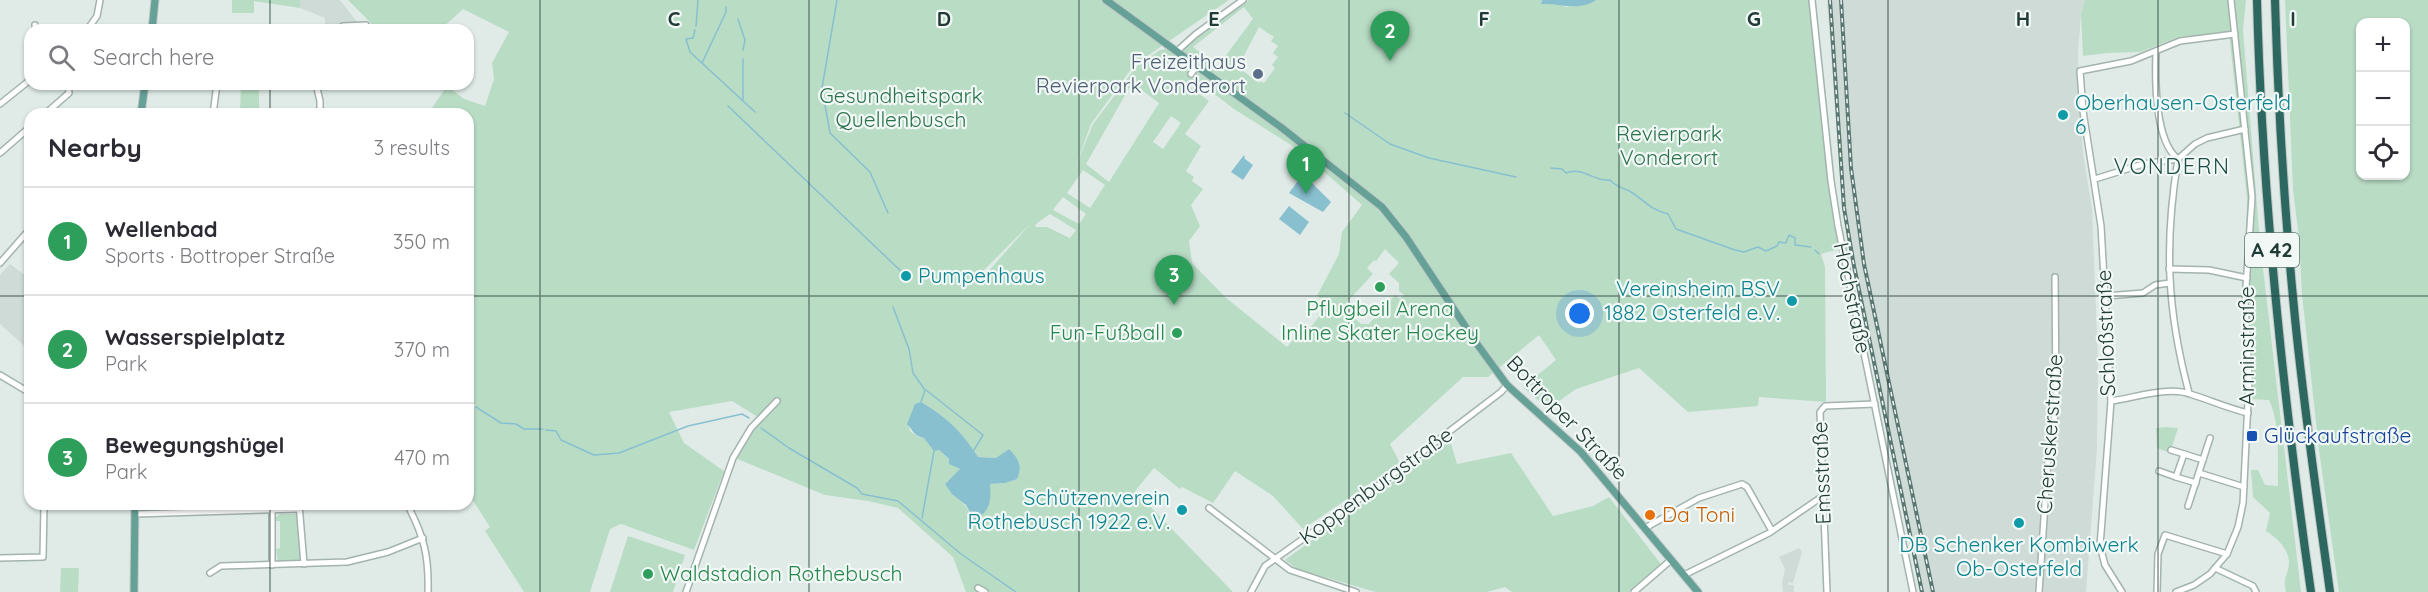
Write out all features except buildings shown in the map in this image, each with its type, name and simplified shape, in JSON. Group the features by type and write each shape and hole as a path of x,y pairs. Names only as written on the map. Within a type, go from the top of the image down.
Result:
{"highway":[{"name":"A 42","path":"2257,0 2268,213 2311,592"},
{"name":"A 42","path":"2275,0 2294,307 2305,410 2330,592"}],"main road":[{"path":"153,24 155,0"},
{"name":"Bottroper Straße","path":"1106,0 1305,146 1382,207 1406,237 1507,385 1581,452 1698,592"},
{"path":"142,108 144,90"},
{"path":"134,592 135,510"}],"street":[{"path":"92,24 98,16 100,0"},
{"path":"1176,52 1196,34 1243,0"},
{"name":"Hochstraße","path":"1812,0 1836,215 1913,592"},
{"name":"Arminstraße","path":"2176,592 2194,585 2215,568 2227,554 2241,518 2244,487 2249,381 2245,302 2252,198 2231,0"},
{"path":"2178,159 2172,154 2160,118 2156,92 2156,52 2180,41 2235,34"},
{"name":"Schloßstraße","path":"2122,592 2105,565 2100,546 2111,401 2106,296 2095,179 2083,111 2080,71 2120,64 2156,52"},
{"path":"1191,74 1196,67"},
{"path":"0,104 24,85"},
{"path":"52,108 69,93 69,90"},
{"path":"214,108 216,90"},
{"path":"317,90 320,108"},
{"path":"2095,179 2144,164 2178,159 2200,141 2246,129"},
{"path":"0,153 24,132"},
{"path":"2178,159 2169,220 2169,269 2175,338 2189,393"},
{"path":"0,263 24,236"},
{"path":"2169,269 2209,270 2247,278"},
{"name":"Cheruskerstraße","path":"2039,592 2048,459 2053,436 2056,395 2055,277"},
{"path":"2106,296 2143,293 2156,285 2170,283"},
{"path":"0,376 24,390"},
{"name":"Koppenburgstraße","path":"1251,592 1262,570 1275,559 1430,447 1507,385"},
{"path":"2111,401 2157,393 2189,393 2216,405 2248,412"},
{"path":"686,592 733,458 752,428 777,401"},
{"name":"Emsstraße","path":"1827,592 1821,410 1826,406 1875,404"},
{"path":"2188,506 2210,438"},
{"path":"2171,450 2203,460"},
{"path":"2176,477 2184,454"},
{"path":"2159,471 2196,483"},
{"path":"2199,473 2244,487"},
{"path":"1645,528 1699,498 1742,484 1747,487 1772,531"},
{"path":"1684,575 1772,531 1823,496"},
{"path":"1209,508 1296,573 1356,592"},
{"path":"0,558 43,557 44,510"},
{"path":"135,514 279,510"},
{"path":"299,510 304,564"},
{"path":"410,510 423,538 429,561 428,592"},
{"path":"272,511 272,565"},
{"path":"2157,592 2158,554 2165,535 2227,554"},
{"path":"210,573 221,566 347,562 368,558 423,538"},
{"path":"1634,592 1671,560"},
{"path":"2215,568 2253,586 2256,592"},
{"path":"978,588 985,592"}],"shaded area":[{"path":"300,0 340,0 357,22 325,24 325,18 300,8"},
{"path":"1827,0 2085,0 2081,14 2078,53 2079,93 2083,154 2092,208 2098,361 2097,448 2086,592 1920,592 1843,212"},
{"path":"10,264 24,274 24,346 0,324 0,275"},
{"path":"1799,548 1802,552 1793,583 1788,582 1789,585 1794,585 1794,592 1783,592 1782,582 1785,569 1779,557"}],"green space":[{"path":"232,0 300,0 300,8 254,1 254,13 232,13"},
{"path":"348,0 1229,0 1134,65 1091,124 1075,168 1093,124 1136,67 1160,50 1185,46 1249,0 1542,0 1541,4 1555,3 1566,7 1596,0 1809,0 1839,249 1821,254 1825,267 1826,402 1759,397 1758,406 1688,412 1639,368 1576,389 1548,409 1523,387 1556,360 1539,335 1488,377 1463,377 1390,444 1400,463 1303,529 1273,496 1235,471 1213,503 1182,487 1180,489 1154,468 1135,491 1233,592 966,592 953,557 898,508 825,495 735,458 761,419 732,401 669,412 684,443 724,471 694,550 621,524 610,529 590,592 524,592 485,531 490,527 474,502 474,407 476,406 474,404 474,108 432,108 444,90 452,90 464,99 485,106 494,79 492,63 509,32 463,9 447,24 372,24","holes":["1244,7 1253,19 1218,66 1193,47","1259,27 1274,37 1271,41 1278,46 1273,53 1278,57 1272,65 1275,68 1264,83 1260,81 1259,83 1238,67","1196,80 1234,109 1299,150 1362,205 1342,232 1339,254 1317,296 1329,304 1303,337 1298,333 1287,347 1225,297 1192,263 1189,241 1200,226 1191,205 1203,189 1192,181 1194,177 1186,171 1201,146 1185,134 1209,101 1190,87","1132,83 1159,103 1109,182 1086,164","1171,116 1181,123 1163,149 1153,142","1083,170 1105,185 1090,208 1067,193","1063,197 1086,214 1079,224 1053,210","1050,214 1076,230 1070,238 1047,227 1035,227","1031,223 979,282 975,279","1385,249 1399,263 1389,274 1399,283 1399,291 1404,295 1400,299 1395,295 1369,324 1361,324 1347,311 1346,303 1373,274 1367,268 1374,260 1376,261","921,402 953,426 978,457 996,458 1005,483 990,484 970,513 945,484 960,470 939,450 934,450 924,438 910,431 909,426"]},
{"path":"2085,0 2246,0 2243,30 2260,243 2301,592 2286,592 2285,583 2289,566 2287,552 2266,531 2270,513 2253,497 2251,470 2258,470 2265,485 2278,486 2278,442 2273,410 2269,400 2251,399 2253,382 2246,236 2247,198 2229,33 2179,37 2140,52 2083,56 2081,14"},
{"path":"2285,0 2428,0 2428,592 2339,592 2319,450 2302,294 2299,237 2293,190"},
{"path":"241,90 259,90 259,108 240,108"},
{"path":"2156,428 2178,428 2170,453 2157,448"},
{"path":"1450,440 1457,464 1511,453 1553,516 1593,506 1609,497 1661,564 1629,592 1512,592 1505,587 1487,592 1376,592 1297,569 1285,560"},
{"path":"280,514 296,514 301,558 298,562 278,562 276,549 280,548 280,521 276,521 276,517"},
{"name":"Waldstadion Rothebusch","path":"628,536 685,555 673,592 610,592"},
{"path":"61,568 79,568 78,592 60,592"}],"water":[{"path":"1542,0 1596,0 1583,6 1576,6 1541,4"},
{"path":"1244,155 1245,159 1253,165 1243,180 1231,172"},
{"path":"1303,174 1331,202 1323,212 1289,193"},
{"path":"1289,206 1309,222 1300,235 1279,219"},
{"path":"921,402 953,426 978,457 996,458 1009,449 1017,459 1020,470 1017,479 990,484 989,505 975,521 966,505 952,494 945,484 960,469 949,464 949,459 939,450 934,451 924,438 916,435 907,424 915,404"}],"waterway":[{"path":"696,26 698,0"},
{"path":"837,0 822,88 830,133 870,172 888,213"},
{"path":"702,63 726,12 726,7"},
{"path":"738,19 745,40 743,50"},
{"path":"695,30 693,38 686,39 690,52 755,112"},
{"path":"743,59 743,100"},
{"path":"728,106 905,275"},
{"path":"1345,113 1390,144 1429,158 1516,177"},
{"path":"1551,168 1562,169 1566,173 1572,171 1610,180 1652,207 1668,214 1676,229 1735,250 1744,252 1758,247 1766,251 1777,246 1779,242 1786,243 1789,235 1795,238 1795,245 1811,247"},
{"path":"1815,250 1819,254"},
{"path":"893,307 909,349 913,373 925,390 921,402"},
{"path":"926,390 983,435 974,450"},
{"path":"476,407 501,423 516,424 524,429 543,429"},
{"path":"546,430 556,431 561,440 594,455 619,453 688,426 742,414 749,418"},
{"path":"761,428 789,448 857,488 862,494 898,501 961,554 1016,592"},
{"path":"922,518 934,451"}],"railway":[{"path":"1830,0 1844,208 1922,592"},
{"path":"1841,0 1851,168 1864,264 1933,592"}],"place":[{"name":"Wasserspielplatz","path":"1390,61"},
{"name":"Freizeithaus Revierpark Vonderort","path":"1258,74"},
{"name":"Oberhausen-Osterfeld 6","path":"2063,115"},
{"name":"Wellenbad","path":"1306,194"},
{"name":"Pumpenhaus","path":"906,276"},
{"name":"Pflugbeil Arena Inline Skater Hockey","path":"1380,287"},
{"name":"Vereinsheim BSV 1882 Osterfeld e.V.","path":"1792,301"},
{"name":"Bewegungshügel","path":"1174,305"},
{"name":"Fun-Fußball","path":"1177,333"},
{"name":"Glückaufstraße","path":"2252,436"},
{"name":"Schützenverein Rothebusch 1922 e.V.","path":"1182,510"},
{"name":"Da Toni","path":"1650,515"},
{"name":"DB Schenker Kombiwerk Ob-Osterfeld","path":"2019,523"},
{"name":"Waldstadion Rothebusch","path":"648,574"}],"district":[{"name":"VONDERN","path":"2172,166"}],"park label":[{"name":"Gesundheitspark Quellenbusch","path":"901,108"},
{"name":"Revierpark Vonderort","path":"1669,146"}]}
